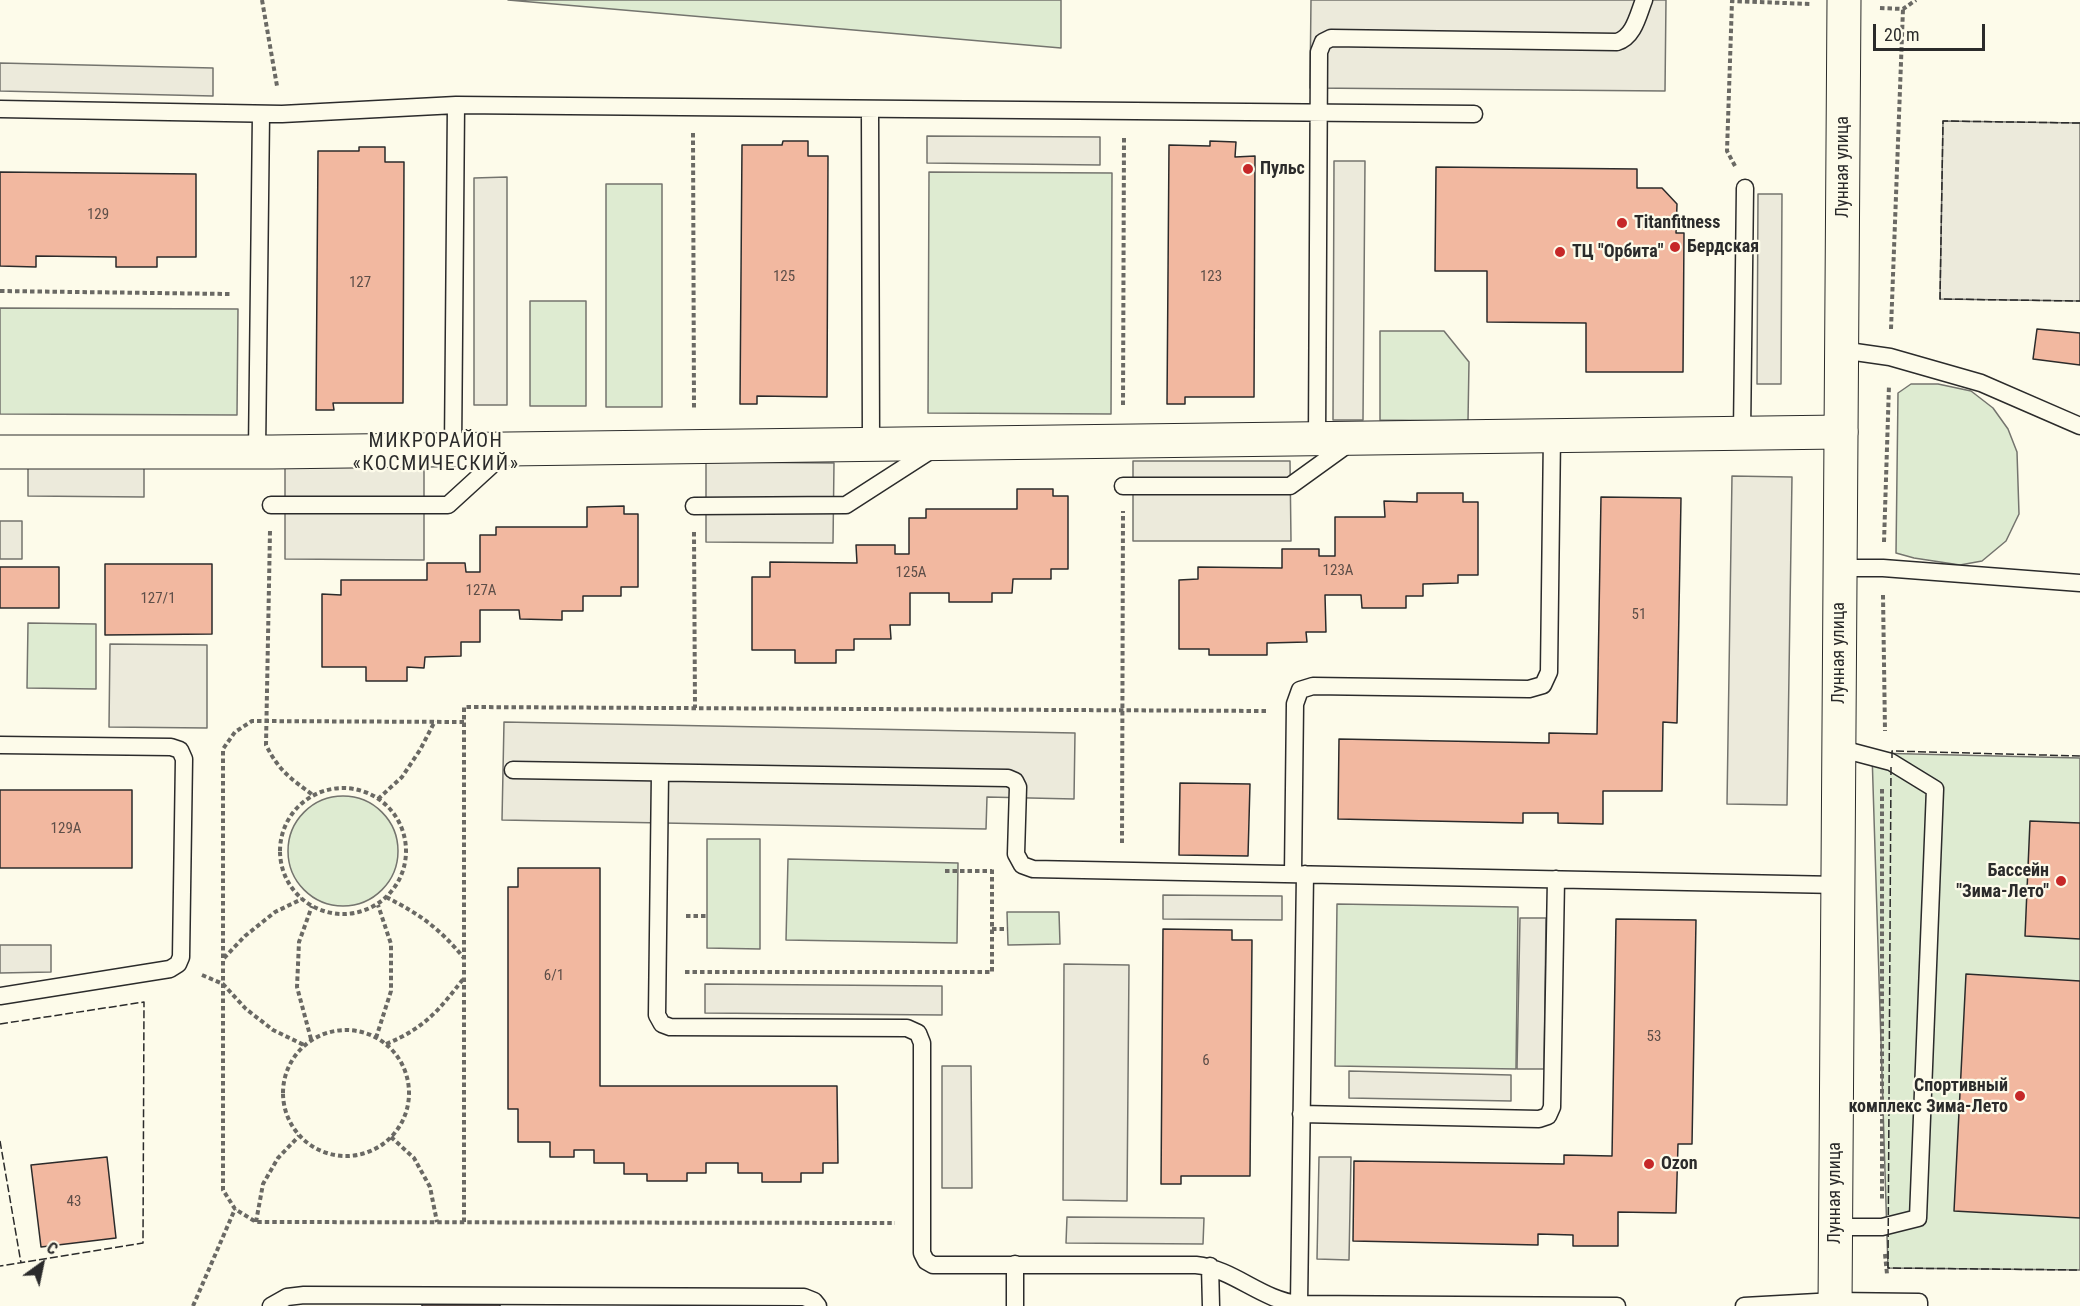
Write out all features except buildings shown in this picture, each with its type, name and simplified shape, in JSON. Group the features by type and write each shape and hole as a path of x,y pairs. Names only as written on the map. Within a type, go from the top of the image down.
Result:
{"street":[{"name":"Лунная улица","path":"1835,1304 1844,0"},
{"path":"0,452 257,452 1841,432"}],"lane":[{"path":"1317,439 1318,113 1319,52 1323,42 1331,38 1617,42 1630,34 1644,0"},
{"path":"453,449 456,105"},
{"path":"0,109 282,114 456,105 1474,114"},
{"path":"870,109 871,444"},
{"path":"257,452 261,114"},
{"path":"1742,433 1745,188"},
{"path":"1841,350 1890,357 1981,383 2080,426"},
{"path":"1290,1304 1301,1114 1295,704 1300,690 1313,686 1529,689 1543,685 1549,672 1552,435"},
{"path":"1123,486 1290,486 1356,438"},
{"path":"694,506 846,505 941,443"},
{"path":"271,505 448,505 509,449"},
{"path":"1840,568 1883,568 2080,583"},
{"path":"0,745 171,747 180,750 184,759 181,957 178,964 170,969 0,996"},
{"path":"1835,1227 1882,1227 1918,1218 1935,789 1892,762 1839,748"},
{"path":"513,770 1008,778 1015,781 1018,787 1016,854 1022,865 1032,869 1838,885"},
{"path":"660,773 657,1015 662,1024 670,1027 907,1028 918,1033 922,1042 922,1253 926,1261 933,1264 1196,1264 1210,1266 1290,1304 1617,1306"},
{"path":"1301,1114 1539,1119 1548,1116 1552,1107 1556,879"},
{"path":"1015,1264 1015,1306"},
{"path":"1210,1266 1211,1306"},
{"path":"271,1306 287,1297 304,1296 549,1301 804,1297 814,1301 818,1306"},
{"path":"1744,1306 1889,1302 1919,1302 1919,1306"}],"path":[{"path":"262,0 282,114"},
{"path":"1732,1 1727,151 1745,188"},
{"path":"1889,1302 1882,1227 1882,760 1885,738 1883,568 1903,9"},
{"path":"693,107 694,447"},
{"path":"0,291 259,295"},
{"path":"271,505 266,745 275,763 290,779 313,795"},
{"path":"694,506 695,708"},
{"path":"464,1222 464,707 1295,711"},
{"path":"464,722 252,721 235,732 223,749 224,1190 235,1209 256,1222 922,1223"},
{"path":"378,799 402,777 435,722"},
{"path":"347,787 366,791 378,799 396,816 405,835 407,855 402,874 393,891 378,905 359,913 339,915 320,911 302,899 289,886 281,867 279,847 283,828 293,810 313,795 326,789 347,787"},
{"path":"658,972 992,972 992,861"},
{"path":"945,871 992,871"},
{"path":"386,897 414,912 444,934 464,958"},
{"path":"224,959 245,936 275,912 302,899"},
{"path":"376,1038 392,991 391,944 378,905"},
{"path":"311,1040 297,987 299,942 312,906"},
{"path":"992,929 1008,929"},
{"path":"386,1044 407,1035 428,1020 464,977"},
{"path":"224,984 246,1009 273,1030 304,1045"},
{"path":"349,1029 369,1033 376,1038 400,1058 407,1077 410,1097 405,1116 391,1137 380,1147 362,1155 342,1157 322,1153 305,1143 292,1128 284,1110 282,1090 286,1070 296,1053 304,1045 329,1031 349,1029"},
{"path":"256,1222 263,1184 278,1158 299,1136"},
{"path":"391,1137 414,1158 430,1186 437,1222"},
{"path":"193,1306 235,1209"}],"green space":[{"path":"508,0 1061,0 1061,48"},
{"path":"929,172 1112,173 1111,414 928,413"},
{"path":"606,184 662,184 662,407 606,407"},
{"path":"530,301 586,301 586,406 530,406"},
{"path":"0,308 238,309 237,415 0,414"},
{"path":"1380,331 1444,331 1469,362 1468,421 1380,420"},
{"path":"1911,384 1938,384 1971,391 1993,408 2008,429 2017,452 2019,514 2006,541 1982,561 1960,565 1896,553 1898,393"},
{"path":"28,623 96,624 96,689 27,688"},
{"path":"1872,753 2080,758 2080,1270 1888,1268"},
{"path":"343,796 364,800 382,812 394,830 398,851 394,872 382,890 364,902 343,906 322,902 304,890 292,872 288,851 292,830 304,812 322,800"},
{"path":"707,839 760,839 760,949 707,948"},
{"path":"788,859 958,863 957,943 786,940"},
{"path":"1337,904 1518,907 1516,1069 1335,1066"},
{"path":"1007,912 1059,912 1060,944 1008,945"}],"shaded area":[{"path":"1311,0 1666,0 1665,91 1310,88"},
{"path":"0,63 213,68 213,96 0,91"},
{"path":"1943,121 2080,123 2080,301 1940,299"},
{"path":"927,136 1100,137 1100,165 927,163"},
{"path":"1334,161 1365,161 1363,420 1333,420"},
{"path":"507,177 507,405 474,405 474,178"},
{"path":"1758,194 1782,194 1781,384 1757,384"},
{"path":"1133,461 1290,461 1291,541 1133,541"},
{"path":"706,462 834,463 833,543 706,542"},
{"path":"28,463 144,463 144,497 28,496"},
{"path":"285,464 424,464 424,560 285,559"},
{"path":"1732,476 1792,477 1787,805 1727,804"},
{"path":"0,521 22,521 22,559 0,559"},
{"path":"110,644 207,645 207,728 109,727"},
{"path":"504,722 1075,733 1074,799 987,797 986,829 502,820"},
{"path":"1163,895 1282,896 1282,920 1163,919"},
{"path":"1520,918 1546,918 1544,1069 1517,1069"},
{"path":"0,945 51,945 51,972 0,973"},
{"path":"1064,964 1129,965 1127,1201 1063,1200"},
{"path":"705,984 942,986 942,1015 705,1013"},
{"path":"942,1066 971,1066 972,1188 942,1188"},
{"path":"1349,1071 1511,1075 1511,1101 1349,1098"},
{"path":"1319,1157 1351,1157 1349,1260 1317,1259"},
{"path":"1067,1217 1204,1218 1203,1244 1066,1243"}],"fence":[{"path":"2080,123 1943,121 1940,299 2080,301"},
{"path":"1892,758 1892,751 2080,756"},
{"path":"1891,767 1888,1268 2080,1270"},
{"path":"0,1024 144,1002 143,1243 0,1266"},
{"path":"0,1141 21,1263"}],"place":[{"name":"Пульс","path":"1248,169"},
{"name":"Titanfitness","path":"1622,223"},
{"name":"Бердская","path":"1675,247"},
{"name":"ТЦ \"Орбита\"","path":"1560,252"},
{"name":"Бассейн \"Зима-Лето\"","path":"2061,881"},
{"name":"Спортивный комплекс Зима-Лето","path":"2020,1096"},
{"name":"Ozon","path":"1649,1164"}],"district":[{"name":"МИКРОРАЙОН «КОСМИЧЕСКИЙ»","path":"436,454"}]}
